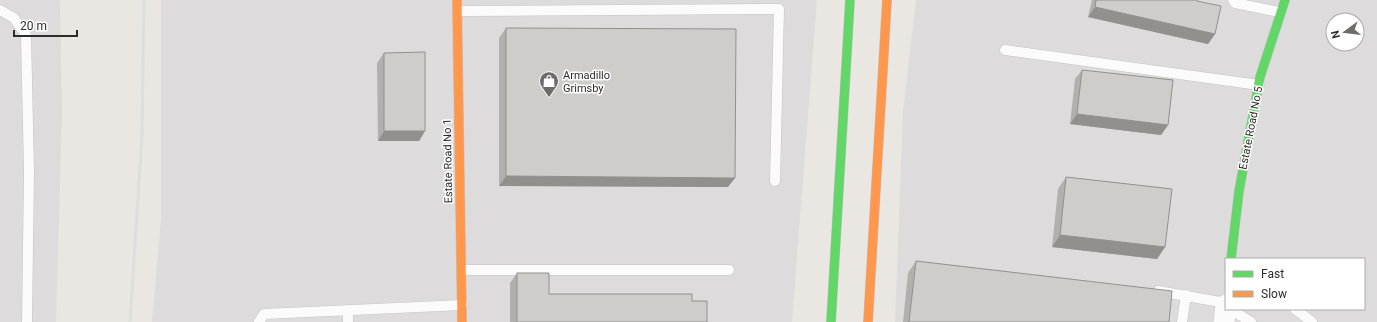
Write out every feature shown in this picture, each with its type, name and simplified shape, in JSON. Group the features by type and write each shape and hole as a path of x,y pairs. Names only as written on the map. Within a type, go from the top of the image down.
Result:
{"main road":[{"name":"Estate Road No 1","path":"457,0 462,322"},
{"path":"831,322 850,0"},
{"path":"868,322 887,0"},
{"name":"Estate Road No 5","path":"1231,258 1239,191 1259,85 1279,12 1284,0"}],"street":[{"path":"1224,322 1225,310"}],"lane":[{"path":"1233,0 1235,3 1279,12"},
{"path":"458,11 779,9 775,181"},
{"path":"0,10 14,18 26,35 29,172 27,322"},
{"path":"1005,50 1259,85"},
{"path":"462,270 729,270"},
{"path":"1149,290 1186,295 1225,305"},
{"path":"1182,322 1186,295"},
{"path":"259,322 264,314 462,306"},
{"path":"1232,310 1251,322"},
{"path":"1296,310 1312,322"},
{"path":"348,311 348,322"}],"shaded area":[{"path":"0,0 60,0 62,113 56,322 0,322"},
{"path":"161,0 817,0 792,322 152,322 161,218"},
{"path":"916,0 1377,0 1377,322 895,322 903,111"}],"building":[{"path":"1096,0 1197,0 1221,6 1215,34 1095,7"},
{"path":"506,28 736,29 735,178 506,176"},
{"path":"425,52 425,131 384,131 384,53"},
{"path":"1082,70 1173,80 1168,125 1077,114"},
{"path":"1066,177 1172,189 1165,247 1060,235"},
{"path":"916,261 1172,291 1169,322 909,322"},
{"path":"517,273 549,273 549,294 692,294 692,301 707,301 707,322 517,322"}],"railway":[{"path":"130,322 142,135 144,0"}],"traffic: fast":[{"path":"831,322 850,0"},
{"path":"1231,258 1239,191 1260,77 1285,0"}],"traffic: slow":[{"path":"457,0 462,322"},
{"path":"868,322 887,0"}],"place":[{"name":"Armadillo Grimsby","path":"549,98"}]}
